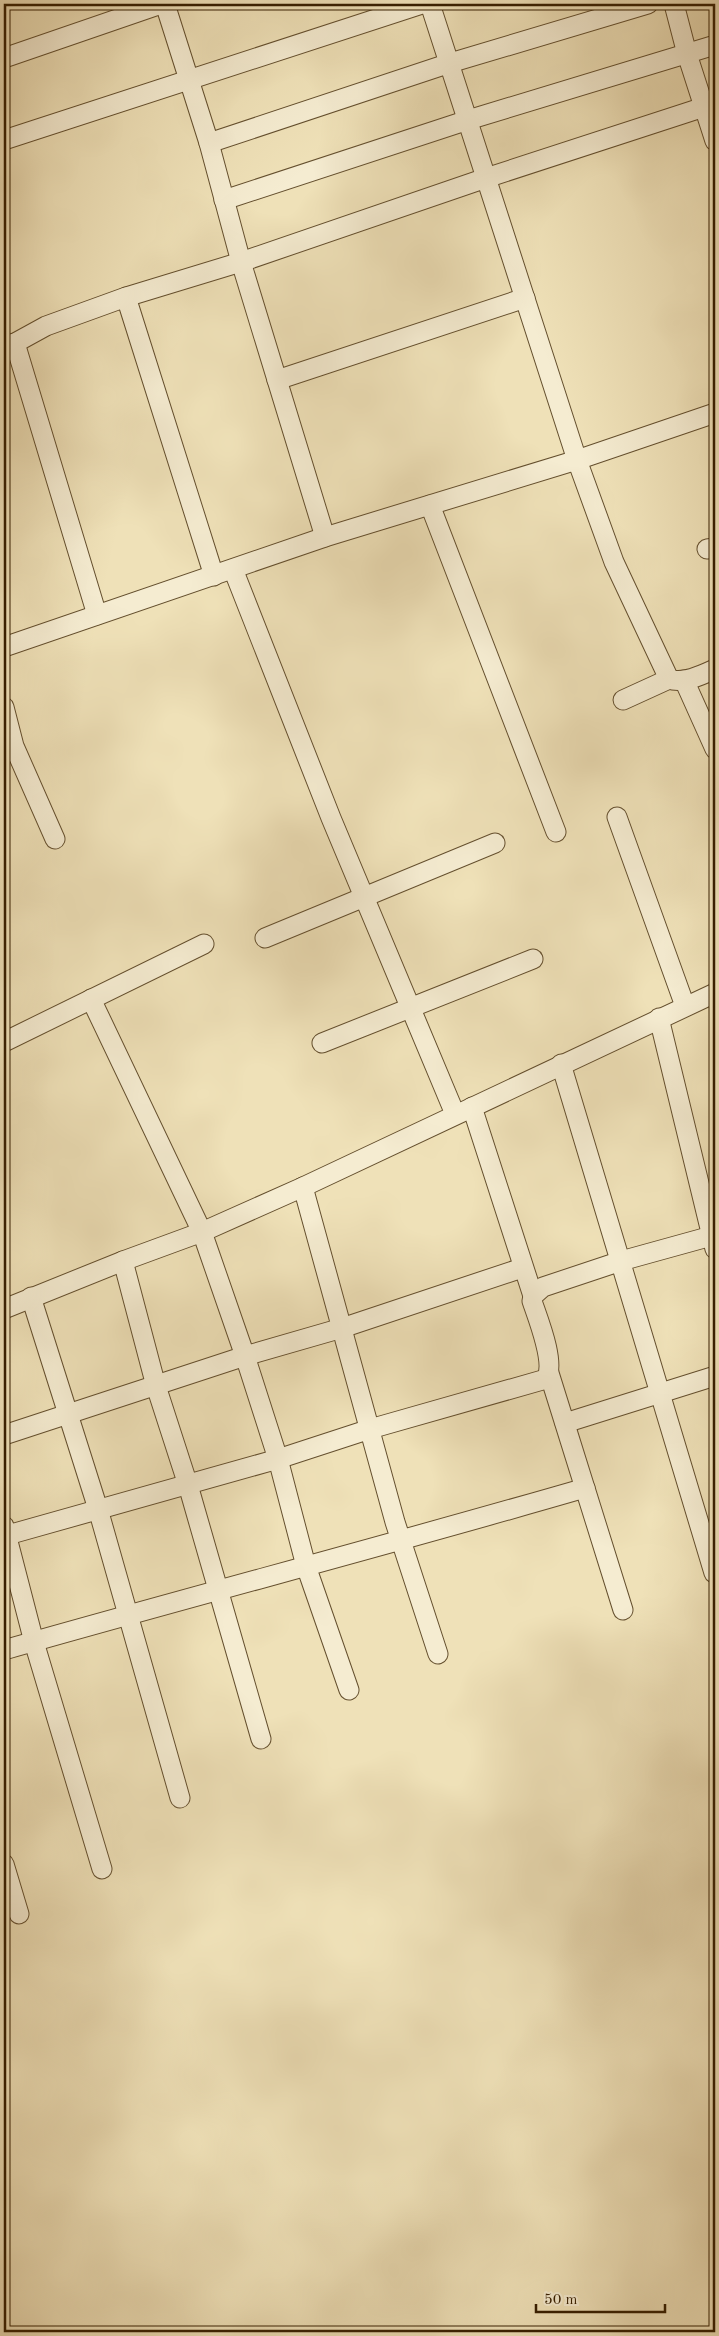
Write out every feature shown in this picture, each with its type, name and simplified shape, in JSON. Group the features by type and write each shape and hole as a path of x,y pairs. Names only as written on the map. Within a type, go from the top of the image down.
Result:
{"street":[{"path":"4,58 163,4 209,143 241,262 326,537"},
{"path":"4,140 422,4"},
{"path":"430,4 577,460 614,562 715,749"},
{"path":"209,143 450,64 648,4"},
{"path":"674,4 687,54 715,141"},
{"path":"224,200 468,120 715,45"},
{"path":"97,616 10,344 46,326 126,298 241,262 486,178 704,107"},
{"path":"126,298 214,576"},
{"path":"277,380 525,298"},
{"path":"4,648 326,537 577,460 715,413"},
{"path":"430,505 556,832"},
{"path":"102,1869 34,1642 5,1532 188,1485 278,1459 370,1429 530,1385 546,1379 549,1373 550,1362 532,1301 533,1296 464,1111 410,1007 302,746 233,569"},
{"path":"623,700 677,679 715,669"},
{"path":"4,707 14,746 54,839"},
{"path":"617,817 685,1006"},
{"path":"265,938 495,843"},
{"path":"4,1042 204,944"},
{"path":"322,1043 533,959"},
{"path":"4,1309 123,1261 202,1232 303,1187 715,993"},
{"path":"91,999 202,1232 245,1356 278,1459 306,1566 349,1690"},
{"path":"533,1296 543,1287 621,1261 714,1240 659,1018"},
{"path":"561,1064 714,1573"},
{"path":"303,1187 395,1522 438,1654"},
{"path":"123,1261 156,1386 188,1485 261,1739"},
{"path":"4,1435 245,1356 342,1328 522,1268"},
{"path":"32,1297 98,1509 180,1798"},
{"path":"549,1373 623,1610"},
{"path":"565,1423 715,1376"},
{"path":"4,1650 402,1541 585,1488"},
{"path":"4,1864 19,1914"}]}
